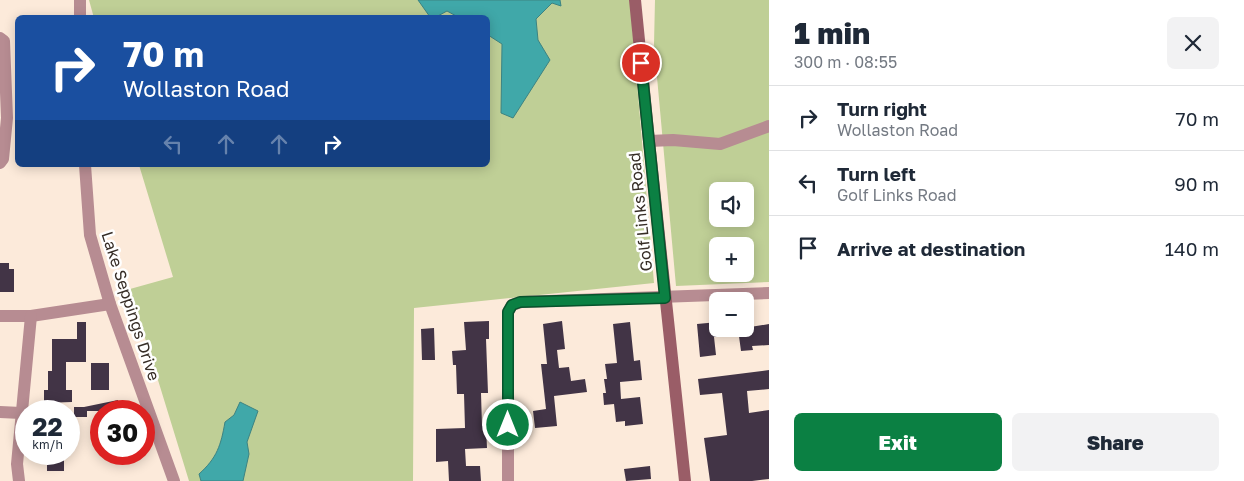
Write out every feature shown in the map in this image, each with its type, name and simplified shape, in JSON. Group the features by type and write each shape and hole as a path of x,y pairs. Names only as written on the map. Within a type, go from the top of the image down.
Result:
{"main road":[{"name":"Golf Links Road","path":"635,0 685,481"}],"street":[{"path":"80,0 80,15"},
{"path":"0,38 4,41 12,118 3,159 0,163"},
{"path":"649,141 673,140 720,144 769,126"},
{"name":"Lake Seppings Drive","path":"85,167 90,235 110,304 174,481"},
{"path":"508,481 508,312 512,305 520,302 769,294"},
{"path":"0,316 31,316 110,304"},
{"path":"22,400 31,316"},
{"path":"0,412 15,413"},
{"path":"17,465 19,481"}],"green space":[{"path":"89,0 630,0 654,283 414,308 413,481 189,481 130,289 173,277 140,167 490,167 490,15 93,15"},
{"path":"655,0 769,0 769,282 676,286 654,44"}],"water":[{"path":"418,0 560,0 561,6 552,3 536,19 538,40 550,60 513,118 501,113 502,44 490,36 490,15 454,15 447,11 440,15 429,15"},
{"path":"240,402 258,411 247,442 249,454 243,481 201,481 199,474 214,457 222,438 225,422 234,415"}],"building":[{"path":"0,263 9,263 9,269 14,269 14,292 0,292"},
{"path":"489,321 489,339 486,339 488,393 481,393 482,426 486,426 487,448 465,449 466,466 480,466 481,481 449,481 448,461 436,462 436,429 465,428 464,394 457,394 456,365 453,365 452,351 466,350 464,322"},
{"path":"562,321 565,349 557,350 559,368 569,367 571,381 585,379 587,392 554,396 557,426 535,428 533,411 546,409 541,364 547,364 543,324"},
{"path":"77,322 86,322 86,362 66,362 66,390 72,390 72,400 44,400 44,390 48,390 48,371 52,371 52,339 77,339"},
{"path":"630,322 634,361 640,360 642,380 620,382 621,399 640,397 643,424 625,426 625,421 616,422 614,404 604,405 603,393 606,393 604,379 607,379 605,364 617,363 613,324"},
{"path":"709,323 709,337 714,337 716,355 700,357 697,324"},
{"path":"769,324 769,345 752,346 753,350 741,351 739,337 754,337 754,326"},
{"path":"434,328 435,360 422,360 421,329"},
{"path":"91,363 109,363 109,390 91,390"},
{"path":"769,370 769,389 747,391 749,413 769,410 769,479 710,481 704,438 727,435 722,393 700,395 698,379"},
{"path":"90,406 90,411 87,411 87,417 80,417 80,407"},
{"path":"47,465 64,465 64,471 47,471"},
{"path":"650,466 651,479 626,481 624,469"}],"route":[{"path":"508,425 508,312 512,305 520,302 665,298 641,63"}]}
